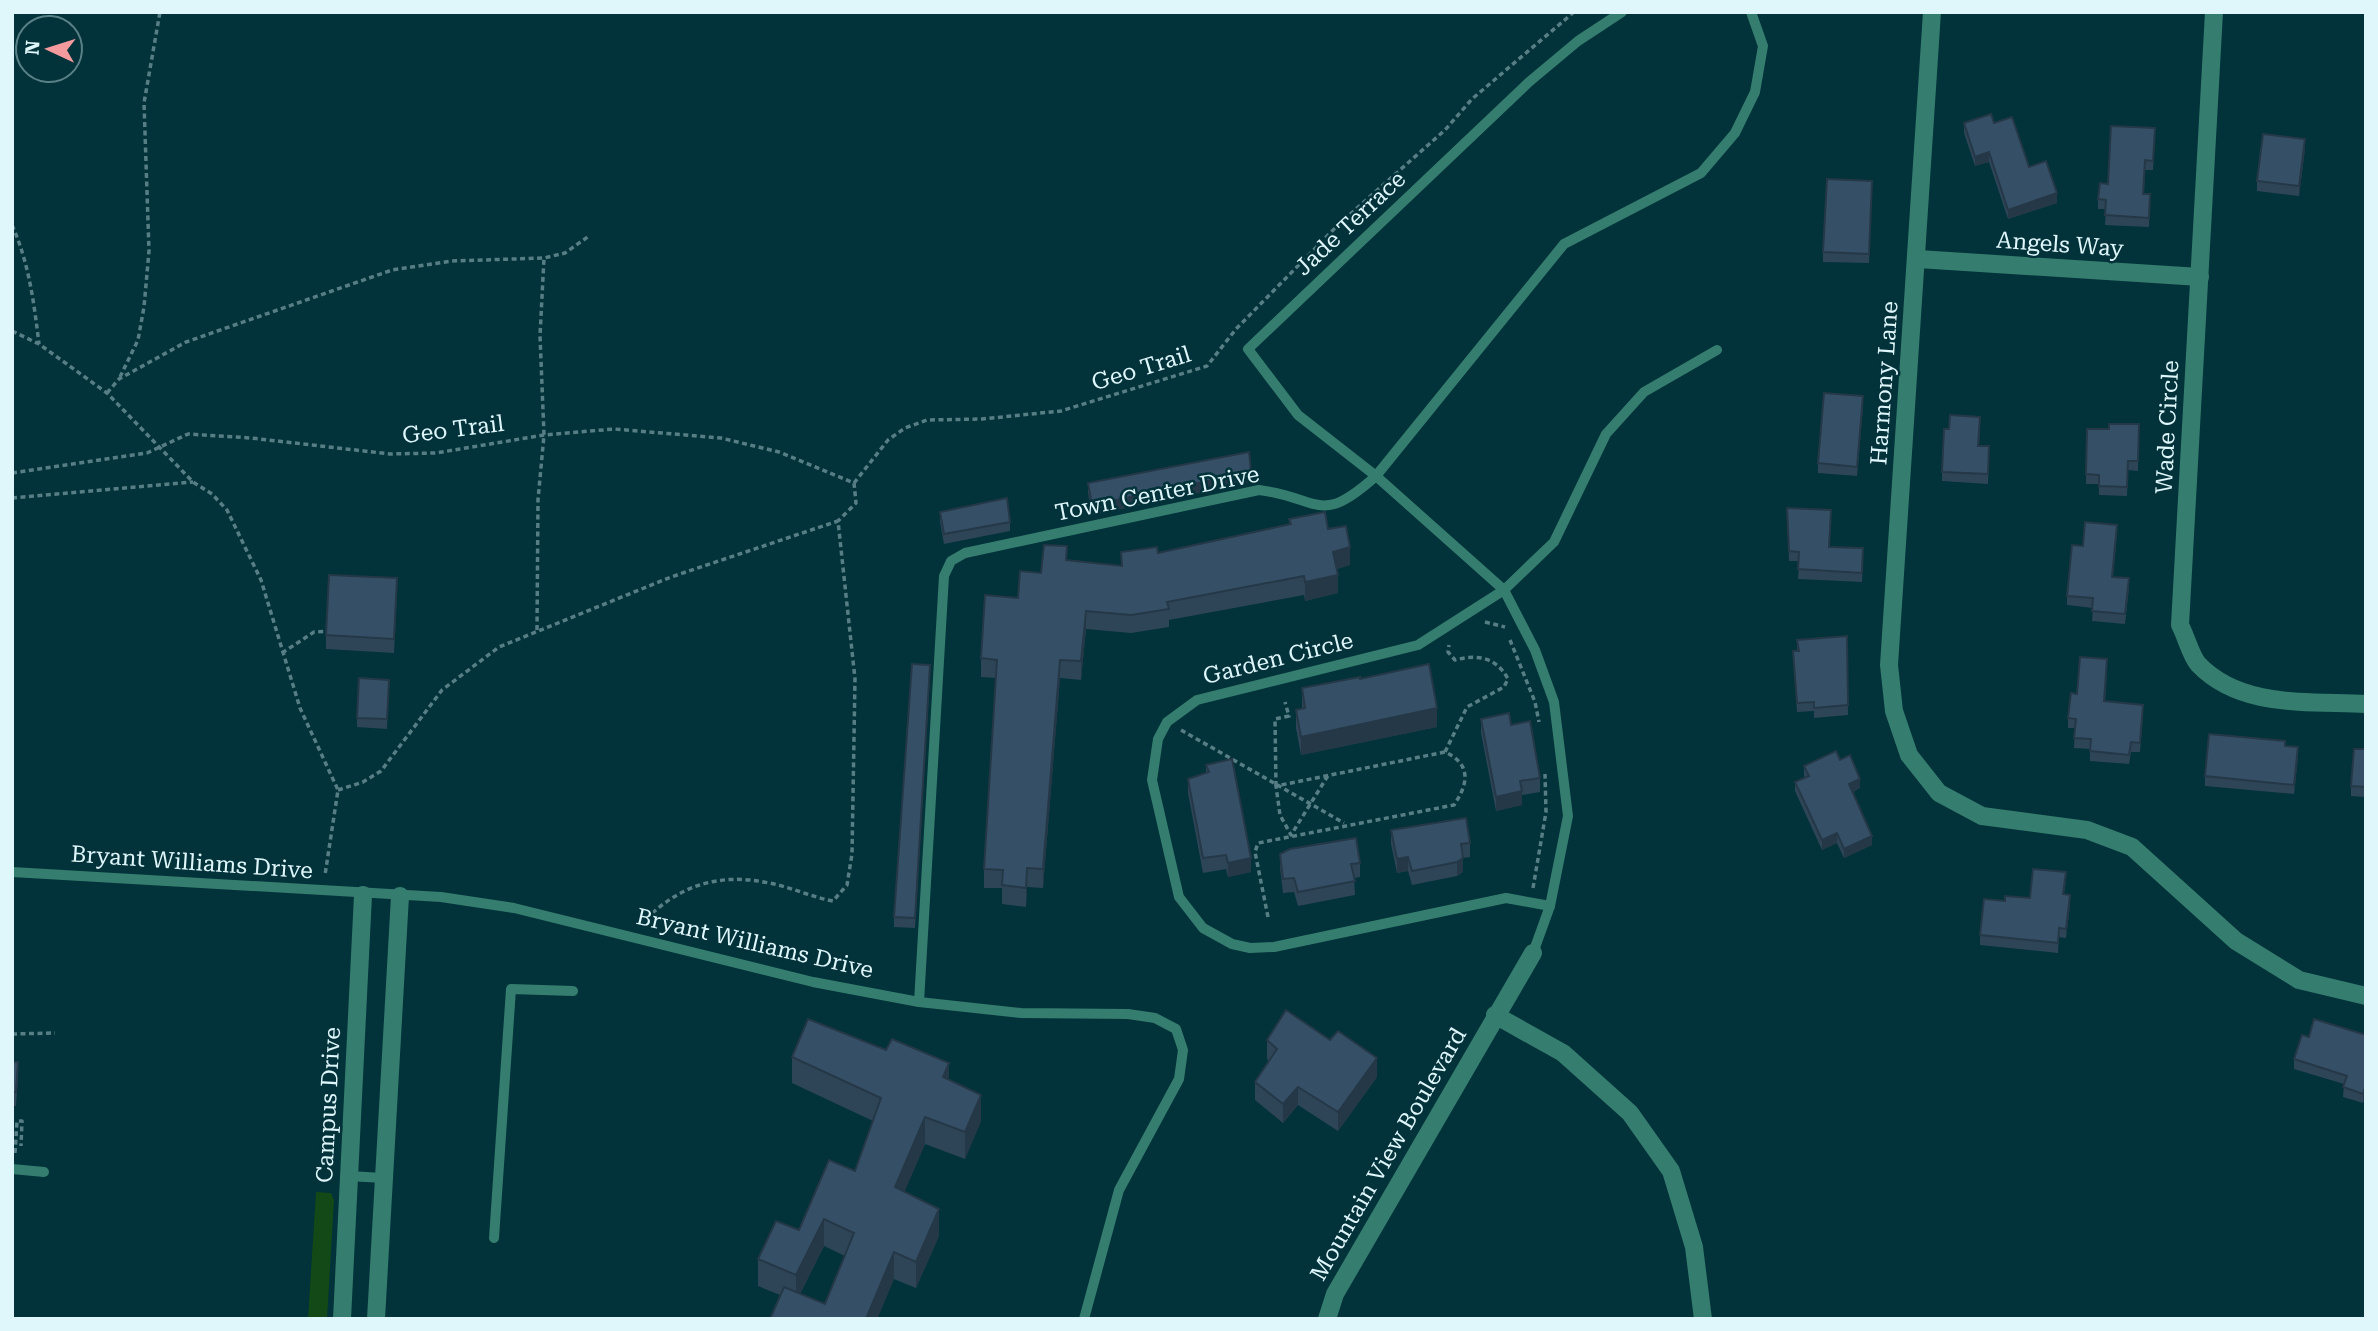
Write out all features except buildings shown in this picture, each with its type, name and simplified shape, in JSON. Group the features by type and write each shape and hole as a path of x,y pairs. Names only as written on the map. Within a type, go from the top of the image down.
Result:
{"street":[{"name":"Harmony Lane","path":"1932,12 1918,259 1889,666 1894,711 1909,755 1939,793 1982,816 2087,830 2132,847 2236,942 2299,980 2366,996"},
{"name":"Wade Circle","path":"2214,12 2180,625 2197,662 2230,689 2266,699 2366,704"},
{"name":"Angels Way","path":"1918,259 2200,277"},
{"name":"Campus Drive","path":"341,1319 363,895"},
{"path":"376,1319 400,896"},
{"name":"Mountain View Boulevard","path":"1327,1319 1335,1294 1533,953"},
{"path":"1495,1015 1563,1053 1630,1113 1671,1171 1694,1247 1703,1319"}],"lane":[{"name":"Jade Terrace","path":"1376,476 1298,415 1248,348 1529,82 1578,41 1622,12"},
{"name":"Town Center Drive","path":"919,1002 944,576 951,561 965,553 1259,490 1316,505 1334,506 1349,501 1376,476 1564,244 1701,173 1735,134 1755,92 1763,46 1751,12"},
{"name":"Garden Circle","path":"1167,722 1197,700 1418,645 1504,590 1554,542 1606,434 1644,392 1717,350"},
{"path":"1376,476 1504,590 1535,650 1554,702 1568,816 1550,906 1533,953"},
{"path":"1167,722 1158,739 1152,780 1179,897 1203,928 1232,944 1274,947 1506,898 1550,906"},
{"name":"Bryant Williams Drive","path":"12,872 363,895 440,897 514,908 633,935 813,982 919,1002 1021,1013 1128,1014 1155,1018 1176,1029 1183,1050 1179,1079 1119,1190 1084,1319"},
{"path":"494,1238 511,989 572,991"},
{"path":"12,1169 44,1172"},
{"path":"349,1176 383,1178"}],"path":[{"path":"107,393 119,379 138,340 144,307 149,251 144,103 160,12"},
{"name":"Geo Trail","path":"838,521 856,503 854,484 888,440 905,428 927,420 982,419 1061,411 1207,366 1236,329 1338,225 1445,130 1472,99 1574,12"},
{"path":"12,225 22,248 34,302 39,344"},
{"path":"119,379 186,342 392,270 452,261 544,258 565,253 589,236"},
{"path":"537,630 538,500 544,435 540,336 544,258"},
{"path":"12,331 39,344 107,393 193,482 212,494 227,509 261,580 300,708 338,790 321,892"},
{"name":"Geo Trail","path":"12,473 125,458 162,449 178,438 197,434 390,454 436,453 544,435 614,429 720,438 779,452 854,484"},
{"path":"12,498 193,482"},
{"path":"338,790 363,782 381,771 442,690 499,648 537,630 671,577 838,521 848,590 855,679 852,854 847,885 833,901 768,882 709,880 687,889 642,922 633,935"},
{"path":"1483,622 1505,627 1535,702 1540,726"},
{"path":"282,653 314,632 335,631"},
{"path":"1445,751 1466,707 1504,687 1508,679 1502,667 1487,657 1469,656 1455,660 1448,652 1448,645 1460,637"},
{"path":"1285,702 1289,716 1275,719 1276,786 1280,815 1291,835"},
{"path":"1167,722 1346,824"},
{"path":"1268,917 1255,852 1258,843 1454,804 1466,786 1466,771 1457,757 1445,751 1276,786"},
{"path":"1530,902 1540,862 1546,812 1544,765"},
{"path":"1291,835 1329,774"},
{"path":"12,1034 55,1033"},
{"path":"15,1153 17,1121 22,1121 21,1146"}],"green space":[{"path":"316,1192 331,1193 334,1200 327,1319 308,1319"}]}
